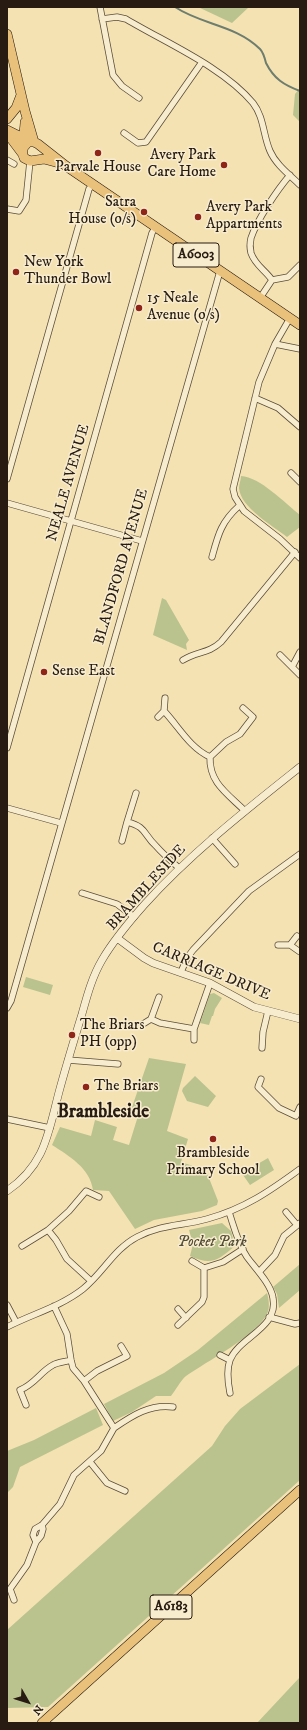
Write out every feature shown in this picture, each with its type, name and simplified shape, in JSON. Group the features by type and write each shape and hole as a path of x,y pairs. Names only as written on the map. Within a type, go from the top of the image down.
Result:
{"main road":[{"path":"7,34 25,111 29,145 24,158 33,160 40,154 29,145"},
{"path":"7,119 16,108 21,94"},
{"name":"A6003","path":"7,131 29,145"},
{"name":"A6003","path":"7,131 66,166 300,325"},
{"name":"A6003","path":"33,160 48,159 66,166"},
{"name":"A6183","path":"42,1723 300,1490"}],"street":[{"path":"100,7 113,75 122,86 139,98"},
{"path":"102,19 122,17 202,62 231,83 253,103 263,121 270,151 274,158 300,185"},
{"path":"124,133 138,143 146,142 202,62"},
{"path":"7,160 14,164"},
{"path":"7,209 18,211 26,200 33,160"},
{"path":"272,280 267,273 256,264 251,253 250,240 275,196 290,175"},
{"path":"7,479 89,189 93,184"},
{"name":"NEALE AVENUE","path":"7,748 152,233 156,226"},
{"path":"260,298 272,280 288,277 300,265"},
{"name":"BLANDFORD AVENUE","path":"7,1008 11,1001 220,271"},
{"path":"290,318 264,367 233,489 239,506 295,552 300,558"},
{"path":"275,344 300,349"},
{"path":"255,398 278,408 300,427"},
{"path":"291,473 300,482"},
{"path":"7,503 142,541"},
{"path":"212,557 222,523 239,506"},
{"path":"183,660 194,654 209,651 221,642 295,552"},
{"path":"292,667 300,652"},
{"path":"280,655 300,675"},
{"path":"158,717 164,711 165,698"},
{"path":"243,708 256,717 240,734 226,742 210,757 210,766 214,779 245,811"},
{"path":"164,711 193,746 200,753 210,757"},
{"name":"BRAMBLESIDE","path":"7,1191 19,1182 38,1159 46,1144 68,1060 94,977 102,961 134,917 179,868 212,838 300,767"},
{"path":"122,841 136,793"},
{"path":"7,808 61,824"},
{"path":"127,822 141,827 154,845 179,868"},
{"path":"212,838 235,864"},
{"path":"181,972 186,958 249,892 274,872 299,858"},
{"path":"82,893 117,904 134,917"},
{"path":"290,945 297,936"},
{"name":"CARRIAGE DRIVE","path":"118,938 144,958 210,983 238,1000 254,1007 300,1019"},
{"path":"278,945 290,945 300,952"},
{"path":"194,1040 194,1029 210,983"},
{"path":"143,1024 151,1019 159,997"},
{"path":"262,1048 263,1032 268,1011"},
{"path":"151,1019 160,1024 194,1029"},
{"path":"68,1060 118,1064"},
{"path":"261,1079 258,1087 279,1108 298,1117 300,1107"},
{"path":"7,1119 50,1128"},
{"path":"7,1327 75,1295 91,1281 115,1254 136,1238 160,1227 196,1222 229,1212 258,1199 300,1169"},
{"path":"22,1246 48,1230 69,1211 87,1188 99,1197"},
{"path":"229,1212 242,1249 259,1272 274,1299 272,1312 263,1328 242,1343 230,1360 228,1372 230,1393"},
{"path":"259,1272 272,1260 284,1236 299,1224 286,1212"},
{"path":"48,1230 56,1240 67,1259 91,1281"},
{"path":"192,1261 204,1268 223,1262 242,1249"},
{"path":"178,1325 202,1302 204,1298 204,1268"},
{"path":"7,1305 16,1322"},
{"path":"54,1306 67,1334 73,1368 114,1428"},
{"path":"178,1309 186,1318"},
{"path":"269,1317 295,1324 300,1323"},
{"path":"84,1382 96,1371 127,1356 121,1346"},
{"path":"220,1355 230,1360"},
{"path":"26,1405 20,1390 33,1383 53,1365 71,1360"},
{"path":"14,1600 9,1589 27,1565 36,1542 34,1539 34,1532 60,1504 74,1475 101,1451 114,1428 143,1410 155,1406 173,1407"},
{"path":"90,1462 107,1484 125,1491"}],"green space":[{"path":"198,7 249,7 232,23"},
{"path":"300,88 300,122 293,115 295,94"},
{"path":"241,476 248,477 264,486 300,515 300,527 287,537 258,516 245,502 241,495 239,488"},
{"path":"162,598 166,600 189,640 186,644 187,650 153,635"},
{"path":"26,977 53,985 50,995 23,987"},
{"path":"214,993 222,998 215,1009 209,1025 200,1023 210,994"},
{"path":"149,1058 186,1064 167,1131 188,1139 181,1162 207,1173 218,1201 217,1205 202,1211 154,1220 135,1229 109,1191 93,1190 88,1175 78,1163 52,1145 60,1127 91,1136 95,1120 117,1127 113,1140 129,1145 138,1116 130,1113"},
{"path":"195,1076 216,1096 208,1107 187,1101 182,1091 183,1088"},
{"path":"268,1158 274,1170 250,1185 243,1175 249,1169"},
{"name":"Pocket Park","path":"222,1223 231,1231 235,1246 224,1255 214,1260 204,1261 190,1256 193,1244 189,1230"},
{"path":"300,1264 300,1290 279,1308 277,1294 273,1287"},
{"path":"267,1293 269,1304 268,1312 253,1331 230,1348 186,1376 171,1396 156,1396 132,1412 113,1421 104,1404 164,1373 198,1350"},
{"path":"300,1364 300,1480 48,1707 7,1708 7,1630 212,1446 225,1426 240,1409"},
{"path":"96,1408 103,1425 20,1467 13,1487 7,1493 7,1451 34,1440"},
{"path":"300,1677 300,1723 257,1723"}],"waterway":[{"path":"175,7 196,18 230,30 251,41 261,50 272,73 284,84 300,91"}],"place":[{"name":"Parvale House","path":"98,153"},
{"name":"Avery Park Care Home","path":"224,165"},
{"name":"Satra House (o/s)","path":"144,212"},
{"name":"Avery Park Appartments","path":"198,217"},
{"name":"New York Thunder Bowl","path":"16,272"},
{"name":"15 Neale Avenue (o/s)","path":"139,308"},
{"name":"Sense East","path":"44,672"},
{"name":"The Briars PH (opp)","path":"72,1035"},
{"name":"The Briars","path":"86,1087"},
{"name":"Brambleside Primary School","path":"213,1139"}],"district":[{"name":"Brambleside","path":"103,1113"}]}
